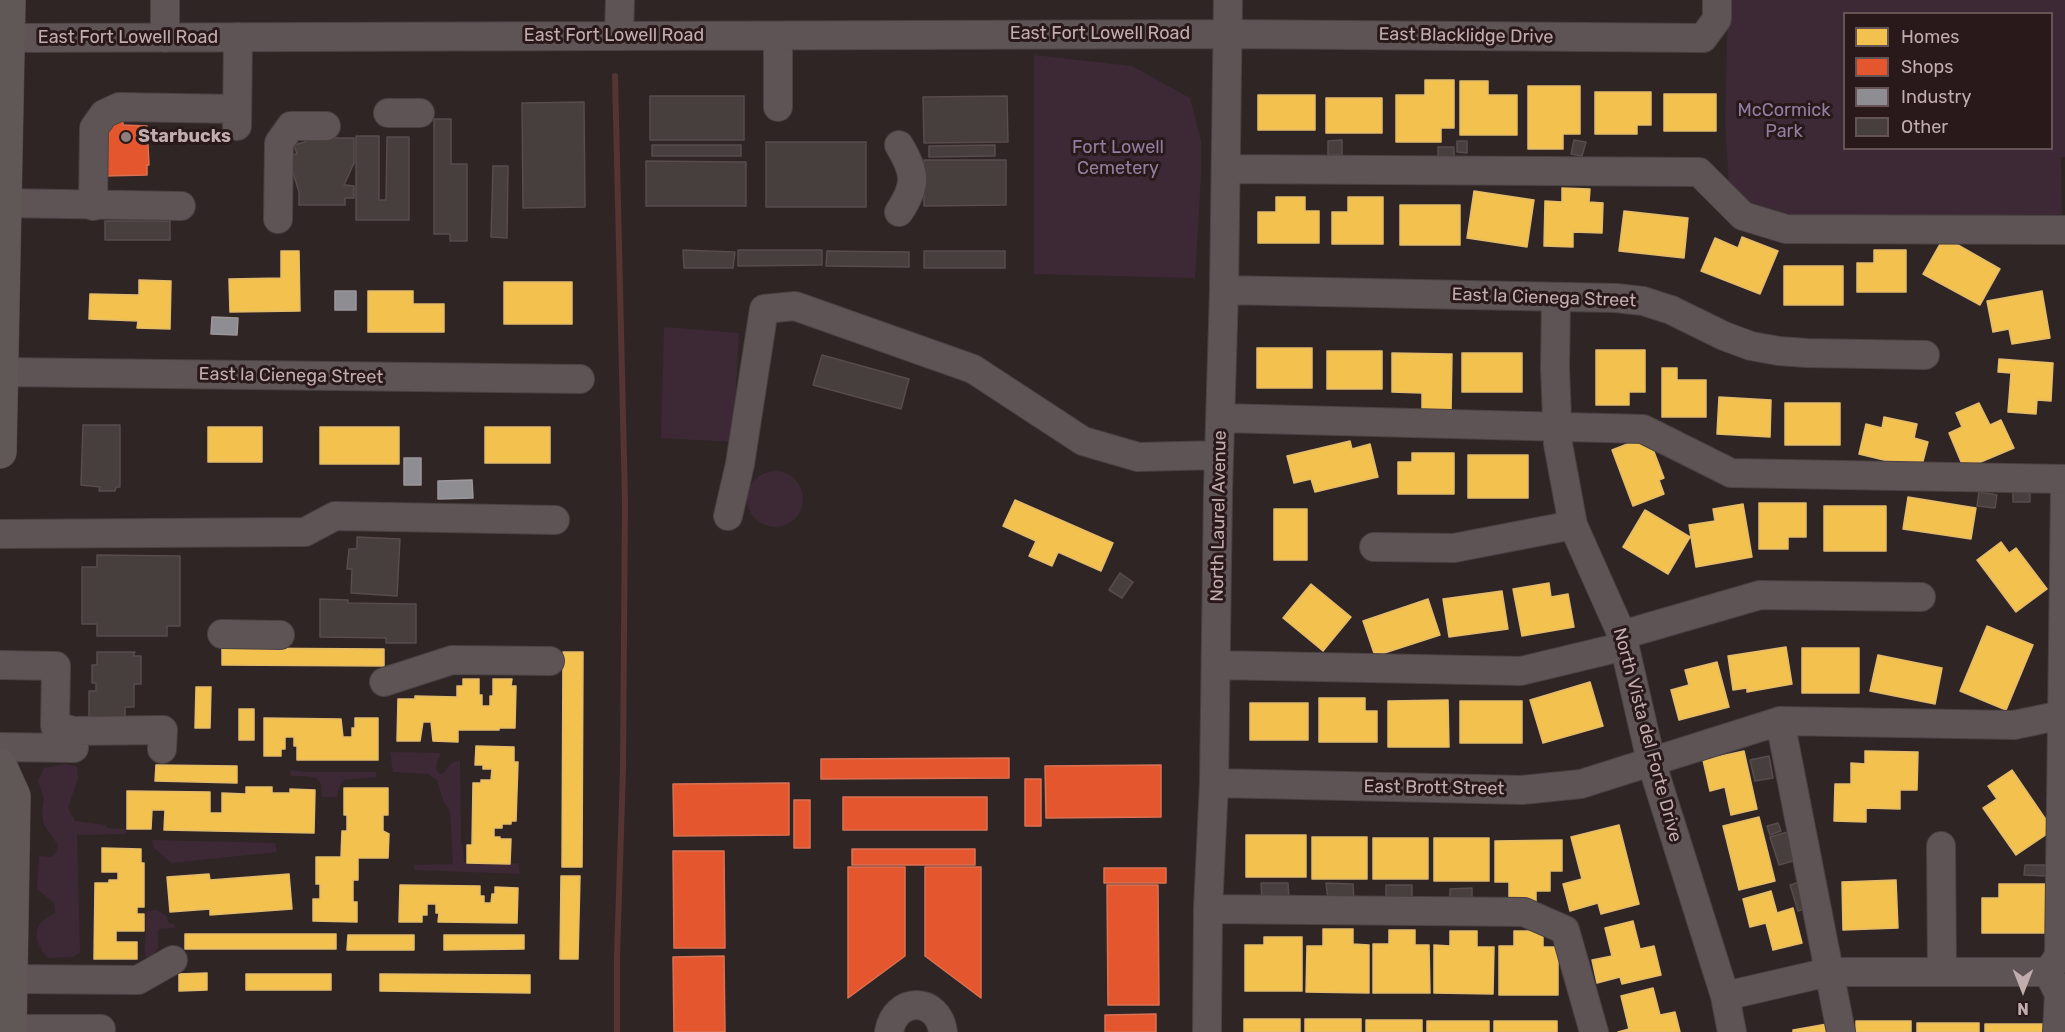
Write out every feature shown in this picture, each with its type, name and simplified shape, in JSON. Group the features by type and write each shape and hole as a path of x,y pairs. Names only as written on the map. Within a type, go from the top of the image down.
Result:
{"main road":[{"path":"0,452 5,203 4,38 9,0"},
{"path":"0,765 14,796 10,1030"}],"street":[{"path":"165,0 165,38"},
{"path":"619,36 620,0"},
{"name":"North Laurel Avenue","path":"1207,1032 1208,909 1214,783 1228,0"},
{"name":"East Blacklidge Drive","path":"1228,34 1703,38 1717,20 1717,0"},
{"name":"East Fort Lowell Road","path":"4,38 1228,34"},
{"path":"778,36 778,106"},
{"path":"93,206 94,128 104,114 119,107 237,118 238,37"},
{"path":"387,113 420,113"},
{"path":"278,219 279,143 291,126 326,126"},
{"path":"898,212 911,193 911,165 899,145"},
{"path":"1226,169 1699,172 1743,216 1786,229 2065,230"},
{"path":"5,203 181,206"},
{"name":"East la Cienega Street","path":"1224,290 1616,298 1643,301 1671,310 1742,342 1779,351 1925,355"},
{"name":"North Vista del Forte Drive","path":"1556,297 1555,368 1558,444 1573,525 1623,640 1651,761 1725,996 1732,1032"},
{"path":"728,516 740,465 764,309 795,306 973,369 1083,441 1138,458 1220,455"},
{"name":"East la Cienega Street","path":"1,363 580,380"},
{"path":"1221,418 1643,429 1731,472 2065,479"},
{"path":"2048,972 2059,956 2065,488"},
{"path":"0,534 305,532 335,516 555,520"},
{"path":"1374,547 1454,548 1573,525"},
{"path":"1216,665 1521,671 1760,595 1921,597"},
{"path":"222,634 280,635"},
{"path":"384,682 452,660 550,661"},
{"path":"0,665 56,666 55,726 74,731 163,730 162,749"},
{"name":"East Brott Street","path":"1214,783 1522,790 1581,784 1780,721 2014,725 2062,715"},
{"path":"1780,721 1841,1032"},
{"path":"0,747 74,748 74,731"},
{"path":"1941,846 1942,971"},
{"path":"1208,909 1524,912 1565,930 1594,1032"},
{"path":"11,978 138,980 173,960"},
{"path":"1725,996 1829,972 2048,972"},
{"path":"2048,972 2059,994 2057,1032"},
{"path":"889,1032 896,1014 912,1005 921,1005 937,1014 942,1022 943,1032"},
{"path":"10,1030 101,1029"}],"green space":[{"name":"McCormick Park","path":"1728,0 2065,0 2065,157 2061,157 2062,225 1763,218 1729,186 1725,123"},
{"name":"Fort Lowell Cemetery","path":"1034,55 1132,66 1190,98 1201,141 1195,278 1034,274"},
{"path":"664,327 739,333 733,442 661,438"},
{"path":"770,471 780,471 795,479 801,488 803,499 801,510 795,519 780,527 770,527 759,522 752,515 747,504 747,494 752,483 759,476"},
{"path":"390,752 441,753 436,770 440,774 444,773 450,764 460,760 461,843 464,861 467,864 519,863 520,874 415,870 414,865 453,864 450,810 444,803 437,780 428,774 393,772"},
{"path":"65,764 77,766 78,779 68,808 75,821 106,825 107,828 127,829 125,834 77,835 80,952 74,957 48,958 39,945 37,931 42,921 55,913 54,903 37,889 39,856 52,857 58,845 44,825 42,810 44,799 38,781 44,768"},
{"path":"290,770 376,772 376,777 344,780 339,787 337,797 322,797 321,784 316,778 291,776"},
{"path":"152,840 275,843 277,852 171,863 153,847"},
{"path":"157,910 166,916 169,923 174,924 175,928 158,929 158,949 150,958 145,956 146,911"}],"building: Homes":[{"path":"1425,80 1454,80 1454,128 1441,128 1441,142 1396,142 1396,95 1425,95"},
{"path":"1460,81 1488,81 1488,95 1517,95 1517,135 1460,135"},
{"path":"1528,86 1580,86 1580,134 1563,134 1563,149 1528,149"},
{"path":"1595,92 1651,92 1651,125 1637,125 1637,134 1595,134"},
{"path":"1664,94 1716,94 1716,131 1664,131"},
{"path":"1258,95 1315,95 1315,130 1258,130"},
{"path":"1326,98 1382,98 1382,133 1326,133"},
{"path":"1562,188 1590,189 1589,202 1603,203 1602,233 1573,232 1573,247 1544,246 1545,201 1562,202"},
{"path":"1474,191 1534,200 1527,247 1467,238"},
{"path":"1276,197 1305,197 1305,211 1319,211 1319,243 1258,243 1258,212 1276,212"},
{"path":"1348,197 1383,197 1383,244 1332,244 1332,212 1348,212"},
{"path":"1400,205 1460,205 1460,245 1400,245"},
{"path":"1624,211 1688,218 1684,258 1619,251"},
{"path":"1742,237 1778,251 1760,294 1701,271 1715,238 1738,248"},
{"path":"1944,237 2000,269 1980,305 1923,274"},
{"path":"1874,250 1906,250 1906,292 1857,292 1857,263 1874,263"},
{"path":"281,251 299,251 300,311 230,312 229,279 281,278"},
{"path":"1784,266 1843,266 1843,305 1784,305"},
{"path":"139,280 171,281 170,329 137,328 138,321 89,319 90,294 139,295"},
{"path":"504,282 572,282 572,324 504,324"},
{"path":"368,291 413,291 413,304 444,304 444,332 368,332"},
{"path":"2042,291 2050,338 2012,344 2009,329 1993,332 1987,301"},
{"path":"1257,348 1312,348 1312,388 1257,388"},
{"path":"1596,350 1645,350 1645,392 1629,392 1629,405 1596,405"},
{"path":"1327,351 1382,351 1382,389 1327,389"},
{"path":"1392,353 1452,354 1451,413 1422,413 1422,393 1392,392"},
{"path":"1462,353 1522,353 1522,392 1462,392"},
{"path":"1999,359 2053,363 2051,401 2037,400 2036,414 2008,412 2011,373 1998,372"},
{"path":"1662,368 1677,368 1677,380 1706,380 1706,417 1662,417"},
{"path":"1719,397 1771,400 1770,437 1717,434"},
{"path":"1785,403 1840,403 1840,445 1785,445"},
{"path":"1979,403 1990,425 2001,420 2014,448 1964,469 1949,433 1962,427 1956,413"},
{"path":"1884,417 1917,424 1914,438 1928,442 1921,469 1859,454 1866,424 1882,428"},
{"path":"208,427 262,427 262,462 208,462"},
{"path":"320,427 399,427 399,464 320,464"},
{"path":"485,427 550,427 550,463 485,463"},
{"path":"1648,436 1664,478 1659,480 1664,494 1633,506 1612,450"},
{"path":"1350,441 1352,449 1370,444 1378,477 1315,492 1311,479 1294,483 1287,456"},
{"path":"1412,453 1454,453 1454,494 1398,494 1398,462 1412,462"},
{"path":"1468,455 1528,455 1528,498 1468,498"},
{"path":"1908,497 1976,508 1971,539 1903,529"},
{"path":"1015,500 1113,543 1101,571 1058,552 1052,566 1029,556 1036,541 1003,526"},
{"path":"1759,503 1806,503 1806,537 1788,537 1788,549 1759,549"},
{"path":"1743,504 1752,557 1696,567 1689,525 1715,521 1713,509"},
{"path":"1824,506 1886,506 1886,551 1824,551"},
{"path":"1274,509 1307,509 1307,560 1274,560"},
{"path":"1645,510 1690,537 1668,574 1623,547"},
{"path":"2001,542 2009,553 2016,548 2047,589 2016,612 1977,560"},
{"path":"1549,583 1551,597 1568,594 1574,627 1522,636 1513,589"},
{"path":"1311,584 1351,617 1323,651 1283,618"},
{"path":"1502,591 1508,629 1449,637 1443,599"},
{"path":"1428,599 1440,635 1375,656 1363,621"},
{"path":"1987,626 2033,645 2006,710 1960,691"},
{"path":"1786,647 1792,684 1747,692 1747,688 1733,690 1728,656"},
{"path":"222,648 384,649 384,666 222,665"},
{"path":"1802,648 1859,648 1859,693 1802,693"},
{"path":"563,652 583,652 582,867 562,867"},
{"path":"1878,655 1942,668 1935,704 1870,691"},
{"path":"1717,662 1729,707 1679,720 1671,690 1689,685 1685,670"},
{"path":"463,679 479,679 482,706 490,706 490,696 493,696 493,679 512,679 511,686 516,686 515,728 458,730 458,742 433,741 431,722 423,722 420,741 397,741 398,699 415,699 415,696 457,697 457,686 463,686"},
{"path":"1590,682 1603,726 1543,743 1530,700"},
{"path":"196,687 211,687 210,728 195,728"},
{"path":"1319,698 1365,698 1365,711 1377,711 1377,742 1319,742"},
{"path":"1448,700 1449,747 1388,747 1388,701"},
{"path":"1460,701 1522,701 1522,743 1460,743"},
{"path":"1250,703 1308,703 1308,740 1250,740"},
{"path":"239,709 254,709 254,740 239,740"},
{"path":"264,718 341,719 343,737 352,737 355,718 378,718 378,760 297,760 297,746 294,746 294,737 285,737 285,749 281,749 281,756 264,756"},
{"path":"476,746 514,747 514,762 518,762 516,821 511,821 511,824 502,824 502,828 494,828 494,837 511,839 510,864 467,863 467,845 472,845 473,783 491,780 492,769 483,769 483,765 475,765"},
{"path":"1744,751 1757,809 1731,815 1725,787 1710,791 1703,760"},
{"path":"1865,751 1918,752 1917,790 1900,790 1900,809 1866,808 1866,822 1834,821 1835,784 1851,784 1851,763 1865,764"},
{"path":"156,765 237,766 237,783 155,781"},
{"path":"2012,770 2053,830 2016,855 1983,808 1997,799 1988,786"},
{"path":"246,787 272,787 272,793 290,793 290,789 315,790 314,833 164,830 165,810 152,810 151,829 127,829 127,791 210,792 210,813 222,813 222,793 246,794"},
{"path":"344,788 388,788 388,815 383,815 383,831 389,834 388,858 358,858 358,880 353,880 353,902 357,902 357,922 313,921 313,899 320,899 320,884 316,884 316,857 341,857 342,831 347,831 347,815 344,815"},
{"path":"1759,817 1775,881 1739,890 1723,826"},
{"path":"1619,825 1639,904 1601,914 1598,903 1570,911 1563,884 1582,879 1571,837"},
{"path":"1246,835 1306,835 1306,877 1246,877"},
{"path":"1312,837 1367,837 1367,879 1312,879"},
{"path":"1373,838 1428,838 1428,879 1373,879"},
{"path":"1434,838 1489,838 1489,881 1434,881"},
{"path":"1562,840 1562,871 1550,871 1550,891 1536,891 1536,904 1509,905 1509,882 1495,882 1495,841"},
{"path":"102,848 141,849 141,863 144,863 144,907 137,907 137,914 144,914 144,931 116,931 116,942 137,942 137,959 94,959 95,883 109,883 109,880 118,880 118,872 102,872"},
{"path":"209,874 210,880 289,874 292,909 210,915 210,909 170,912 167,877"},
{"path":"561,876 580,876 578,959 560,959"},
{"path":"1896,880 1898,928 1843,930 1842,882"},
{"path":"1999,884 2050,884 2050,933 1982,933 1982,898 1999,898"},
{"path":"400,885 480,886 480,896 484,896 484,903 491,903 495,887 518,888 517,923 438,922 439,913 436,913 436,904 427,904 427,915 422,915 422,922 399,922"},
{"path":"1771,891 1777,913 1793,908 1802,943 1773,950 1766,923 1750,927 1743,899"},
{"path":"1633,921 1640,949 1654,946 1661,975 1622,984 1620,977 1597,983 1592,960 1612,956 1605,928"},
{"path":"1323,929 1353,929 1353,944 1369,945 1369,993 1306,992 1307,946 1323,946"},
{"path":"1389,930 1415,930 1415,945 1429,945 1430,993 1373,993 1373,944 1389,944"},
{"path":"1450,931 1477,931 1477,947 1494,947 1493,994 1434,993 1434,945 1450,946"},
{"path":"1514,931 1543,931 1543,947 1558,947 1558,995 1499,995 1499,946 1514,946"},
{"path":"185,934 336,934 336,949 185,949"},
{"path":"348,935 414,935 414,950 347,950"},
{"path":"444,935 524,935 524,949 444,950"},
{"path":"1264,937 1302,937 1302,991 1245,991 1245,945 1264,945"},
{"path":"207,973 207,990 179,991 179,974"},
{"path":"246,974 331,974 331,990 246,990"},
{"path":"380,974 530,975 530,993 380,991"},
{"path":"1653,988 1660,1015 1675,1012 1680,1032 1618,1032 1629,1029 1621,996"},
{"path":"1244,1019 1300,1019 1300,1032 1244,1032"},
{"path":"1305,1019 1361,1019 1361,1032 1305,1032"},
{"path":"1366,1020 1422,1020 1422,1032 1366,1032"},
{"path":"1427,1021 1489,1021 1489,1032 1427,1032"},
{"path":"1494,1021 1557,1021 1557,1032 1494,1032"},
{"path":"1856,1021 1911,1021 1911,1032 1856,1032"},
{"path":"1917,1023 1979,1023 1979,1032 1917,1032"},
{"path":"1827,1024 1828,1032 1793,1032 1793,1030"},
{"path":"1985,1024 2048,1024 2048,1032 1985,1032"}],"building: Shops":[{"name":"Starbucks","path":"123,118 123,125 147,126 149,165 147,165 147,175 104,176 105,123"},
{"path":"1009,758 1009,778 821,779 821,759"},
{"path":"1161,765 1161,817 1046,818 1045,766"},
{"path":"1025,779 1041,779 1041,826 1025,826"},
{"path":"789,783 789,835 674,836 673,784"},
{"path":"843,797 987,797 987,830 843,830"},
{"path":"794,800 810,800 810,848 794,848"},
{"path":"852,849 975,849 975,865 852,865"},
{"path":"673,851 724,851 725,948 674,948"},
{"path":"848,867 905,867 905,956 848,998"},
{"path":"925,867 981,867 981,998 925,956"},
{"path":"1104,868 1166,868 1166,883 1104,883"},
{"path":"1107,885 1158,885 1159,1005 1108,1005"},
{"path":"724,956 725,1032 674,1032 673,957"},
{"path":"1156,1014 1156,1032 1105,1032 1105,1015"}],"building: Industry":[{"path":"335,291 356,291 356,310 335,310"},
{"path":"212,317 238,318 237,335 211,334"},
{"path":"404,458 421,458 421,485 404,485"},
{"path":"472,480 473,498 438,499 438,481"}],"building: Other":[{"path":"650,96 744,96 744,140 650,140"},
{"path":"1007,96 1008,142 924,143 923,97"},
{"path":"584,102 585,207 523,208 522,103"},
{"path":"434,119 451,119 451,164 467,164 467,241 450,241 450,234 434,234"},
{"path":"356,136 379,136 379,200 386,200 387,137 409,137 409,220 356,220"},
{"path":"305,138 354,138 354,163 344,185 354,186 354,198 345,198 345,205 299,205 299,192 288,156 297,154 294,145 305,142"},
{"path":"1342,140 1342,155 1328,155 1328,141"},
{"path":"1574,140 1586,142 1582,156 1571,154"},
{"path":"1457,141 1467,141 1467,153 1457,152"},
{"path":"766,142 866,142 866,207 766,207"},
{"path":"652,145 741,145 741,156 652,156"},
{"path":"995,145 995,156 929,157 929,146"},
{"path":"1438,147 1454,147 1454,157 1438,156"},
{"path":"924,160 1006,160 1006,205 924,206"},
{"path":"646,161 746,162 746,206 646,206"},
{"path":"493,166 508,166 507,238 491,237"},
{"path":"105,221 170,221 170,240 105,240"},
{"path":"683,250 735,252 733,268 684,268"},
{"path":"738,250 822,250 822,265 738,266"},
{"path":"827,251 909,252 909,267 826,266"},
{"path":"924,251 1005,251 1005,268 924,268"},
{"path":"822,355 909,379 901,409 813,385"},
{"path":"83,425 120,425 120,487 116,487 115,491 99,491 100,487 81,485"},
{"path":"2013,491 2030,491 2030,502 2013,502"},
{"path":"1979,492 1997,495 1995,508 1977,506"},
{"path":"357,537 400,539 397,596 351,593 352,569 347,569 349,549 357,549"},
{"path":"97,555 180,556 180,626 167,626 167,636 97,636 97,624 82,624 82,567 97,567"},
{"path":"1120,573 1133,582 1122,598 1109,590"},
{"path":"320,599 348,600 348,603 416,604 416,643 386,643 386,638 320,637"},
{"path":"97,652 135,652 133,656 141,656 141,684 134,684 134,707 125,707 125,724 89,724 89,691 96,691 96,683 92,683 92,665 97,665"},
{"path":"1769,756 1773,778 1755,781 1750,760"},
{"path":"1778,823 1781,831 1770,835 1767,826"},
{"path":"1791,831 1800,859 1779,865 1770,837"},
{"path":"2025,865 2047,865 2046,876 2024,875"},
{"path":"1803,881 1811,907 1798,911 1790,885"},
{"path":"1261,883 1288,883 1289,899 1262,900"},
{"path":"1326,883 1353,884 1354,900 1328,900"},
{"path":"1386,885 1412,885 1412,902 1386,902"},
{"path":"1472,888 1472,902 1450,902 1450,889"}],"waterway":[{"path":"615,76 625,501 623,769 617,1032"}],"place":[{"name":"Starbucks","path":"126,137"}]}
